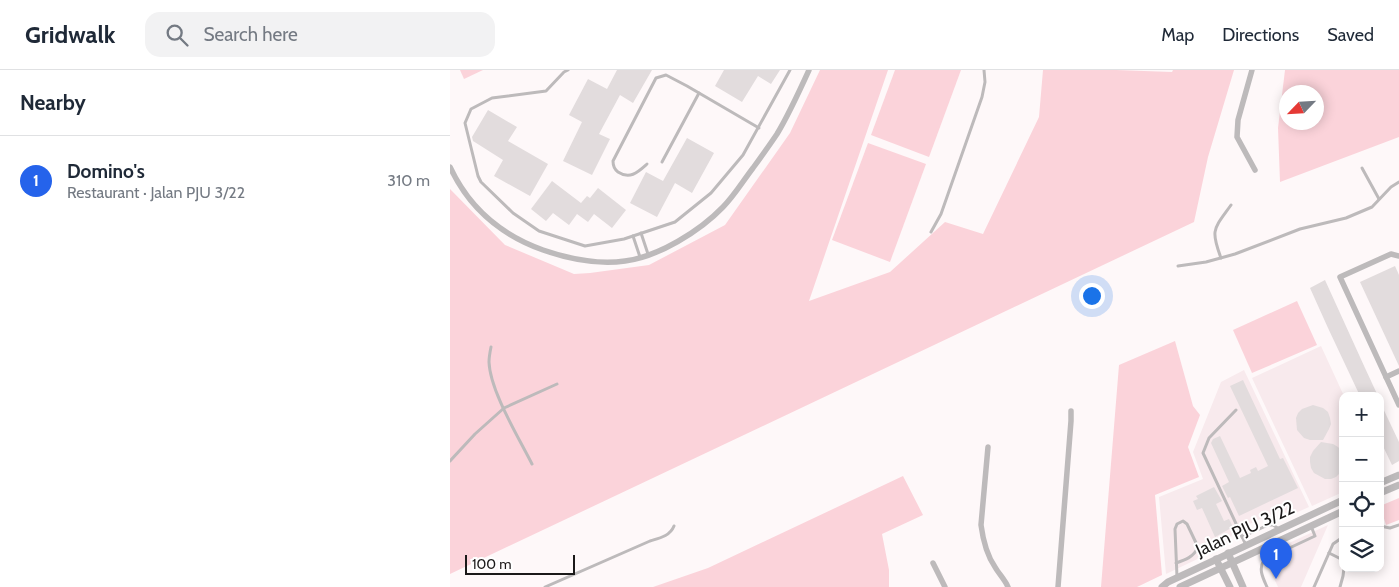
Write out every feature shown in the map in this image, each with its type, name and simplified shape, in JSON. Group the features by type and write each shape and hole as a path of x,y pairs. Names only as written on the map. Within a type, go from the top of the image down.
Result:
{"street":[{"path":"450,166 454,176 475,206 498,227 526,244 582,260 608,263 640,258 666,248 704,224 723,207 776,135 791,110 809,70"},
{"path":"1252,70 1238,120 1237,137 1255,170"},
{"path":"1399,256 1391,254 1340,277 1399,405"},
{"path":"1386,377 1399,371"},
{"path":"1058,587 1071,411"},
{"path":"988,447 981,525 982,537 988,554 1008,587"},
{"path":"1382,482 1399,475"},
{"path":"1384,491 1399,485"},
{"name":"Jalan PJU 3/22","path":"1162,587 1177,577 1339,502"},
{"name":"Jalan PJU 3/22","path":"1180,587 1339,513"},
{"path":"1228,553 1243,587"},
{"path":"1216,559 1230,587"},
{"path":"934,563 946,587"}],"lane":[{"path":"568,70 546,91 492,98 471,109 465,123 481,182 513,213 539,231 585,246 624,239 674,222 711,192 743,155 790,70"},
{"path":"932,232 941,214 982,97 985,82 984,70"},
{"path":"647,164 632,176 626,176 616,169 613,161 656,78 666,75 759,128"},
{"path":"662,162 699,93"},
{"path":"1362,168 1379,199"},
{"path":"1178,266 1221,258 1300,229 1346,218 1372,208 1390,187 1399,182"},
{"path":"1221,258 1215,242 1215,228 1231,205"},
{"path":"641,233 648,255"},
{"path":"633,236 640,258"},
{"path":"491,347 489,362 492,379 532,464"},
{"path":"450,461 475,434 504,408 558,384"},
{"path":"1236,410 1209,438 1203,453 1246,545"},
{"path":"1176,562 1190,557 1198,547 1187,524 1183,521 1177,524 1175,529 1176,562 1177,577"},
{"path":"1242,537 1268,525 1273,525 1279,529"},
{"path":"545,587 663,537 672,532 674,526"},
{"path":"1267,587 1262,577 1261,565 1264,560 1315,536 1311,526"},
{"path":"1384,527 1390,528 1399,526"},
{"path":"1314,587 1333,544 1339,540"},
{"path":"1329,553 1339,558"},
{"path":"1340,587 1344,572"}],"shaded area":[{"path":"460,70 483,70 464,79"},
{"path":"820,70 888,70 809,301 890,272 945,222 983,234 1039,117 1043,70 1172,72 1173,70 1234,70 1208,157 1194,222 450,574 450,189 505,245 574,274 649,265 725,225 790,133"},
{"path":"895,70 961,70 929,157 871,135"},
{"path":"1285,70 1399,70 1399,137 1280,182 1278,128 1279,120 1279,130 1324,130 1324,85 1283,85"},
{"path":"868,143 926,164 890,262 832,240"},
{"path":"1297,301 1317,345 1252,373 1233,330"},
{"path":"1175,341 1193,406 1200,415 1188,447 1199,477 1155,495 1162,575 1137,587 1101,587 1119,365"},
{"path":"1321,346 1342,392 1339,392 1339,494 1312,506 1252,378"},
{"path":"1244,370 1309,507 1291,515 1280,510 1234,531 1227,545 1166,574 1159,497 1203,479 1193,452 1221,382"},
{"path":"903,476 923,515 882,534 889,570 889,587 653,587 708,568"},
{"path":"1399,498 1399,520 1386,525 1384,504"},
{"path":"1328,525 1301,587 1278,587 1263,555"}],"building":[{"path":"617,70 652,70 633,103 620,95 599,134 610,139 592,175 563,161 582,122 569,115 588,79 607,89"},
{"path":"724,70 780,70 771,84 758,76 742,102 715,86"},
{"path":"488,110 517,127 508,141 548,164 530,196 494,176 503,160 473,141 472,137"},
{"path":"687,138 714,153 692,193 675,183 657,217 630,203 646,172 663,181"},
{"path":"552,181 581,203 587,196 590,198 598,188 626,210 612,228 594,214 588,222 577,214 569,225 553,213 546,221 531,209"},
{"path":"1395,266 1399,275 1399,366 1360,282"},
{"path":"1325,280 1376,392 1358,392 1310,288"},
{"path":"1243,380 1280,459 1283,458 1298,488 1239,516 1230,497 1228,498 1222,486 1229,482 1211,443 1213,439 1220,436 1240,478 1251,473 1250,470 1256,467 1258,471 1268,466 1230,386"},
{"path":"1313,405 1323,408 1328,412 1330,418 1331,424 1323,440 1304,438 1297,430 1296,418 1298,413 1302,409"},
{"path":"1384,410 1399,442 1399,461 1392,465 1384,448"},
{"path":"1321,442 1333,444 1339,448 1339,474 1336,477 1325,479 1314,473 1310,462 1313,451"},
{"path":"1214,487 1222,501 1216,504 1224,521 1229,519 1233,527 1215,537 1202,508 1197,510 1193,501 1198,499 1196,496"}],"place":[{"name":"Domino's","path":"1276,579"}]}
